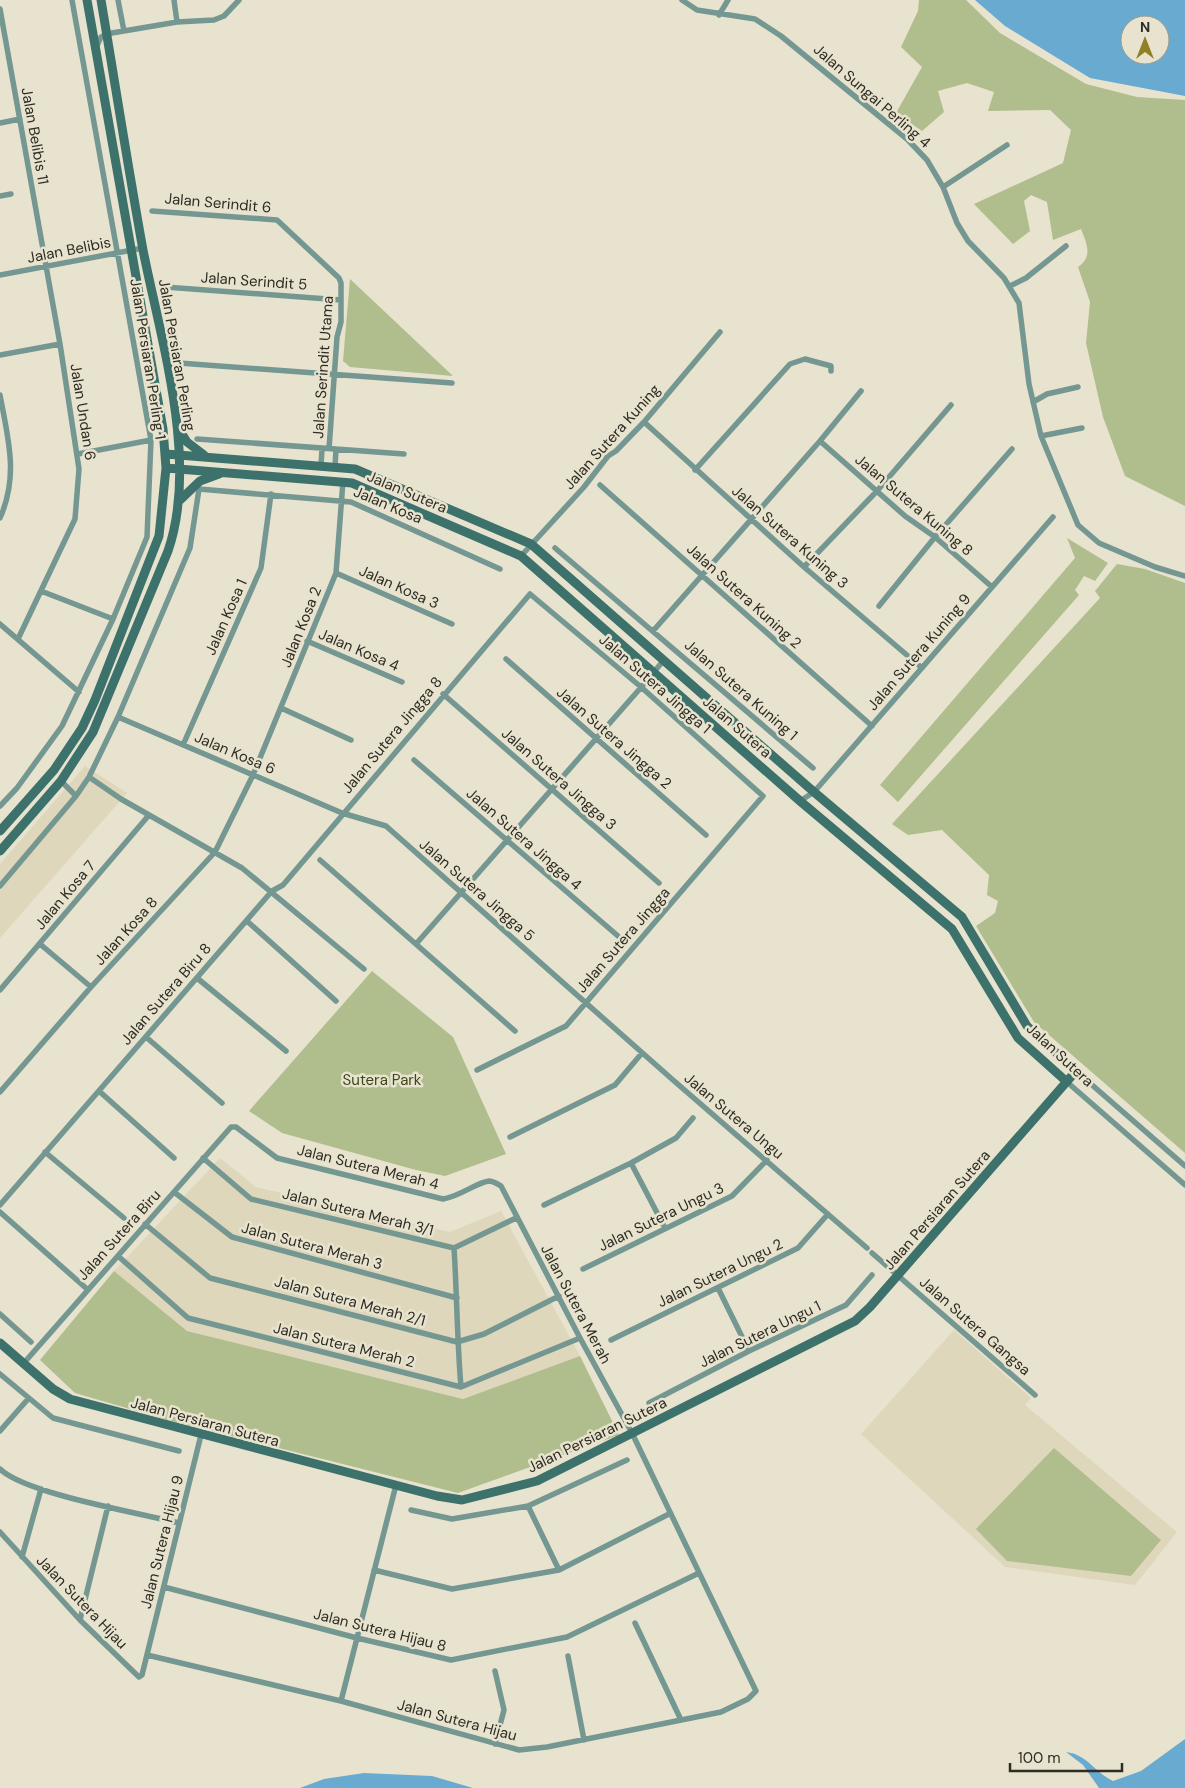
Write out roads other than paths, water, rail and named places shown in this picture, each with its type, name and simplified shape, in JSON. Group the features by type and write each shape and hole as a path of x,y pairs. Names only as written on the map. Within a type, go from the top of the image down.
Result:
{"street":[{"name":"Jalan Persiaran Perling 1","path":"0,806 17,788 62,726 113,619 147,537 151,440 72,0"},
{"name":"Jalan Persiaran Perling","path":"0,831 54,770 82,728 95,700 160,536 166,454 87,0"},
{"name":"Jalan Persiaran Perling","path":"0,851 61,781 93,732 142,619 174,533 179,501 180,455 178,429 143,248 101,0"},
{"path":"118,0 124,32"},
{"path":"174,0 177,22"},
{"path":"96,52 98,42 106,34 177,22 214,20 224,16 239,0"},
{"name":"Jalan Sungai Perling 4","path":"682,0 697,10 719,15 755,19 781,36 907,139 927,160 943,187 957,223 968,241 993,264 1010,286 1019,303 1033,402 1041,436 1078,525 1099,543 1155,567 1185,576"},
{"path":"719,15 728,0"},
{"name":"Jalan Belibis 11","path":"0,9 46,267"},
{"path":"0,123 20,119"},
{"path":"943,187 1007,145"},
{"path":"0,196 11,194"},
{"name":"Jalan Serindit 6","path":"152,211 273,219 280,223"},
{"name":"Jalan Serindit Utama","path":"280,223 339,278 341,283 334,375 326,448 321,466"},
{"path":"1010,286 1026,278 1066,246"},
{"name":"Jalan Belibis","path":"0,275 143,248"},
{"name":"Jalan Undan 6","path":"18,639 75,518 78,454 46,267"},
{"name":"Jalan Serindit 5","path":"165,287 341,300"},
{"name":"Jalan Sutera Kuning","path":"521,556 584,487 608,456 616,451 644,422 720,332"},
{"path":"0,355 60,344"},
{"path":"695,470 790,364 805,359 831,366 832,372"},
{"path":"180,363 452,383"},
{"path":"1033,402 1047,394 1078,387"},
{"path":"653,631 820,441 861,391"},
{"path":"0,395 11,452 12,475 6,504 0,518"},
{"path":"804,568 877,491 952,405"},
{"name":"Jalan Sutera Kuning 3","path":"644,422 804,568 922,668"},
{"path":"1041,436 1082,428"},
{"path":"178,429 187,442 204,456"},
{"path":"197,439 404,454"},
{"path":"78,454 151,440"},
{"name":"Jalan Sutera Kuning 8","path":"820,441 905,516 935,537 992,588"},
{"path":"335,467 336,449"},
{"path":"879,606 935,537 1012,449"},
{"name":"Jalan Sutera","path":"166,454 355,469 531,544 814,792 962,917 1027,1026 1185,1166"},
{"name":"Jalan Sutera","path":"166,468 352,483 521,556 646,681 800,801 952,929 1018,1038 1185,1184"},
{"path":"179,501 200,481 211,475 224,473"},
{"name":"Jalan Kosa 2","path":"254,775 336,573 343,481"},
{"name":"Jalan Sutera Kuning 2","path":"600,484 872,726"},
{"name":"Jalan Kosa","path":"118,717 190,548 199,489 351,502 500,569"},
{"name":"Jalan Kosa 1","path":"183,745 261,568 271,494"},
{"name":"Jalan Sutera Kuning 9","path":"800,801 814,792 1053,517"},
{"name":"Jalan Sutera Kuning 1","path":"555,548 813,768"},
{"name":"Jalan Kosa 3","path":"336,573 452,624"},
{"path":"41,591 113,619"},
{"name":"Jalan Sutera Jingga 1","path":"530,594 646,681 763,796"},
{"name":"Jalan Sutera Jingga 8","path":"272,891 283,884 530,594"},
{"path":"0,624 79,692"},
{"name":"Jalan Kosa 4","path":"307,641 402,682"},
{"name":"Jalan Sutera Jingga 2","path":"506,659 706,835"},
{"path":"416,944 664,660"},
{"name":"Jalan Sutera Jingga 3","path":"443,694 659,883"},
{"path":"282,708 351,740"},
{"path":"0,886 76,796 89,777 118,717"},
{"name":"Jalan Kosa 6","path":"118,717 342,813"},
{"name":"Jalan Sutera Jingga 4","path":"414,760 618,936"},
{"name":"Jalan Kosa 8","path":"0,1092 91,988 215,852 254,775"},
{"path":"89,777 149,816 242,868 364,969"},
{"path":"61,781 76,796"},
{"name":"Jalan Sutera Jingga","path":"477,1070 566,1026 763,796"},
{"name":"Jalan Sutera Jingga 5","path":"342,813 386,826 586,1002"},
{"name":"Jalan Kosa 7","path":"0,990 149,816"},
{"path":"320,860 515,1032"},
{"name":"Jalan Sutera Biru 8","path":"0,1204 272,891"},
{"path":"247,920 336,1001"},
{"path":"40,944 91,988"},
{"path":"197,978 286,1051"},
{"name":"Jalan Sutera Ungu","path":"586,1002 898,1276"},
{"path":"146,1037 222,1103"},
{"path":"510,1137 615,1084 642,1053"},
{"name":"Jalan Persiaran Sutera","path":"0,1343 53,1390 70,1399 396,1485 462,1500 480,1497 537,1481 839,1331 855,1321 898,1276 1076,1071"},
{"path":"0,1079 7,1085"},
{"path":"99,1091 174,1158"},
{"path":"544,1205 631,1163 676,1138 693,1118"},
{"name":"Jalan Sutera Biru","path":"23,1364 228,1130 236,1127"},
{"name":"Jalan Sutera Merah 4","path":"236,1127 278,1158 443,1199 465,1193 489,1181 501,1186"},
{"path":"45,1152 124,1218"},
{"name":"Jalan Sutera Merah 3/1","path":"203,1158 251,1199 454,1248"},
{"name":"Jalan Sutera Ungu 3","path":"583,1269 732,1196 767,1160"},
{"path":"631,1163 665,1228"},
{"name":"Jalan Sutera Merah","path":"501,1186 516,1218 632,1433"},
{"name":"Jalan Sutera Merah 3","path":"174,1192 232,1237 457,1298"},
{"path":"0,1212 87,1290"},
{"name":"Jalan Sutera Ungu 2","path":"611,1340 798,1248 828,1214"},
{"path":"516,1218 454,1248 457,1342 461,1387 580,1338"},
{"name":"Jalan Sutera Merah 2/1","path":"146,1224 210,1278 457,1342"},
{"name":"Jalan Sutera Merah 2","path":"118,1256 188,1318 461,1387"},
{"name":"Jalan Sutera Ungu 1","path":"649,1403 749,1351 846,1305 872,1275"},
{"name":"Jalan Sutera Gangsa","path":"898,1276 1035,1395"},
{"path":"718,1288 749,1351"},
{"path":"457,1342 484,1334 559,1296"},
{"path":"0,1314 31,1342"},
{"path":"0,1374 53,1418 179,1451"},
{"path":"0,1431 28,1399"},
{"name":"Jalan Sutera Hijau","path":"0,1532 80,1620 139,1677 142,1675 147,1655 341,1701 495,1744 528,1751 721,1712 748,1699 756,1692 669,1514 632,1433"},
{"name":"Jalan Sutera Hijau 9","path":"147,1655 201,1435"},
{"path":"411,1510 452,1519 528,1506 627,1460"},
{"path":"0,1469 8,1477 41,1489 180,1523"},
{"path":"341,1701 396,1485"},
{"path":"22,1557 41,1489"},
{"path":"80,1620 108,1506"},
{"path":"528,1506 559,1570"},
{"path":"374,1570 452,1589 559,1570 669,1514"},
{"name":"Jalan Sutera Hijau 8","path":"164,1587 445,1660 567,1637 699,1573"},
{"path":"635,1623 681,1720"},
{"path":"568,1656 584,1740"},
{"path":"495,1671 504,1710 495,1744"}],"water":[{"path":"975,0 1185,0 1185,96 1090,78 1005,26"},
{"path":"1185,1739 1185,1788 1099,1788 1083,1765 1066,1752 1080,1756 1113,1781 1141,1771"},
{"path":"364,1773 432,1776 473,1788 300,1788 324,1779"}],"park label":[{"name":"Sutera Park","path":"382,1080"}]}
